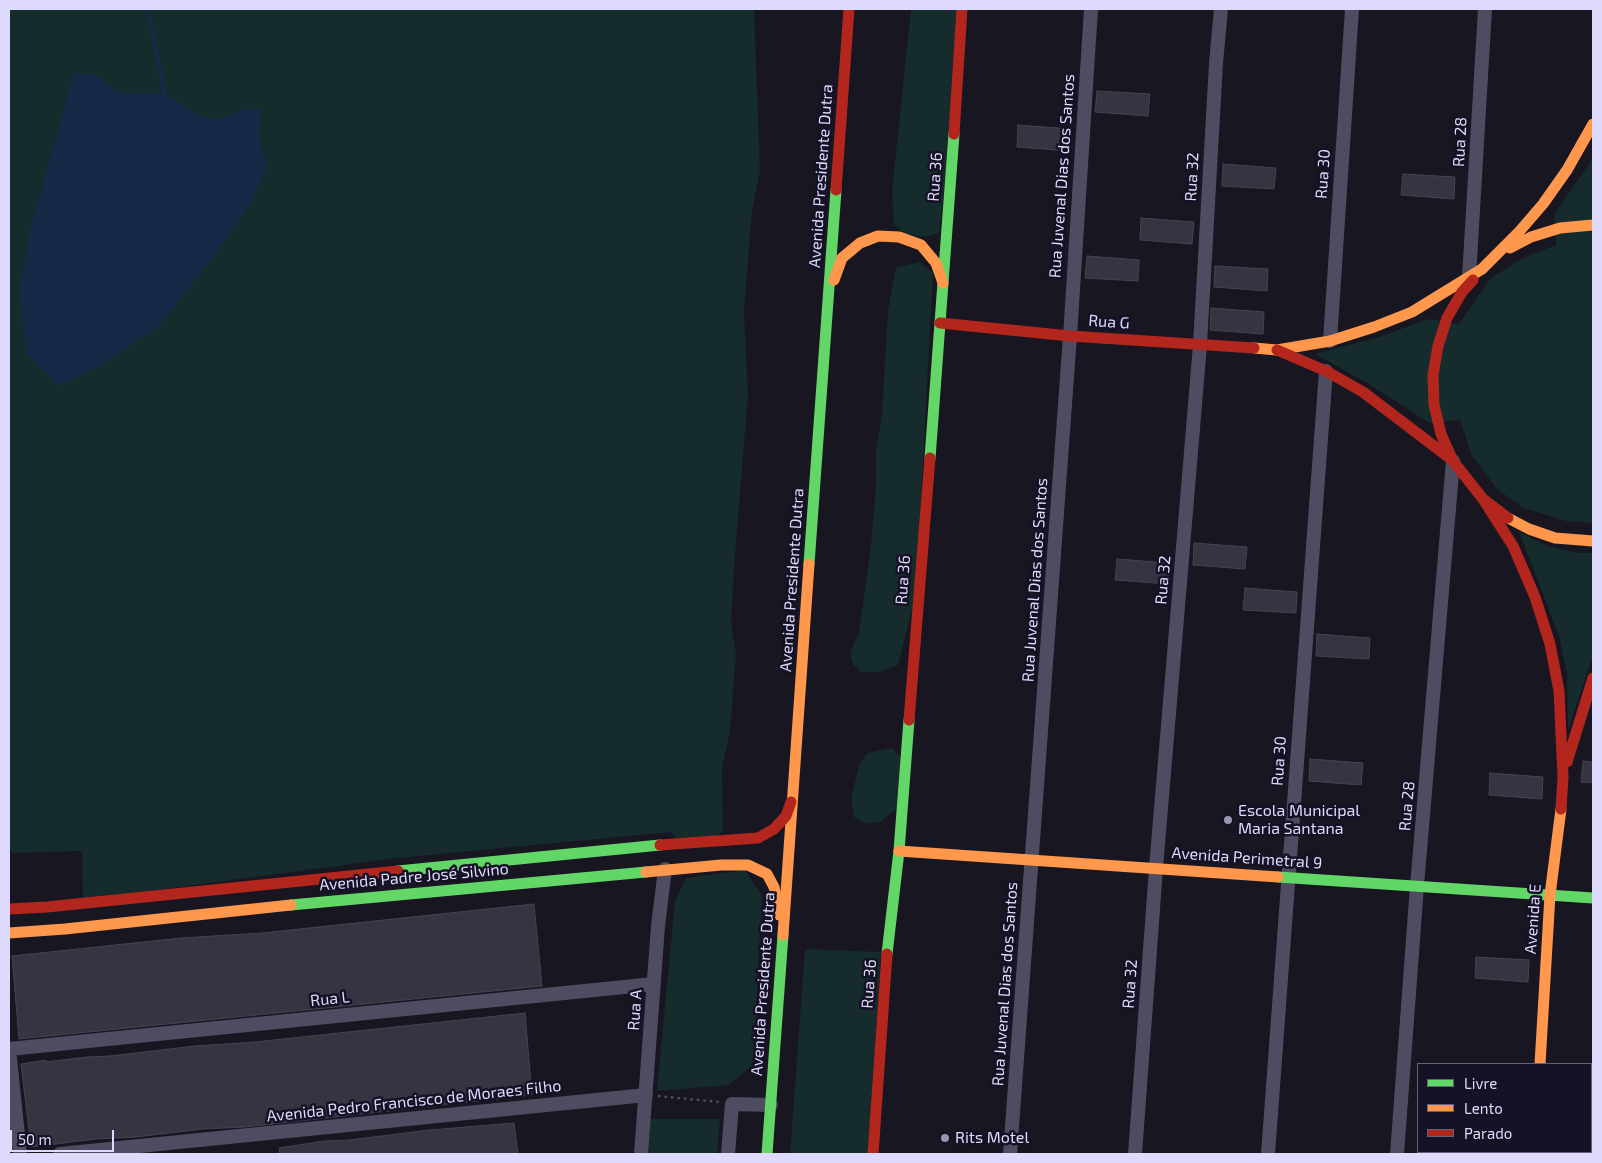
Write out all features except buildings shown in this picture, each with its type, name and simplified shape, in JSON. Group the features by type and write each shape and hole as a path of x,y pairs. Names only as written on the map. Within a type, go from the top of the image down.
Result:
{"main road":[{"path":"842,9 844,73"},
{"name":"Avenida Presidente Dutra","path":"767,1154 849,9"},
{"name":"Rua 36","path":"873,1154 888,942 898,851 940,322 962,9"},
{"path":"1563,777 1559,691 1550,644 1535,597 1513,546 1483,499 1462,475 1453,461 1441,434 1434,405 1433,375 1438,346 1447,318 1462,292 1543,204 1567,170 1593,124"},
{"path":"1277,350 1330,340 1374,328 1412,312 1482,269 1505,251 1531,237 1560,228 1593,225"},
{"path":"830,292 842,258 860,243 878,236 899,237 920,245 936,263 943,283"},
{"name":"Rua G","path":"940,322 1070,336 1277,350"},
{"path":"1277,350 1326,371 1363,392 1453,461"},
{"path":"1483,499 1505,516 1529,529 1555,538 1583,542 1593,541"},
{"path":"1563,777 1593,678"},
{"name":"Avenida E","path":"1540,1063 1550,895 1563,777"},
{"name":"Avenida Padre José Silvino","path":"9,909 67,905 666,844 758,838 774,829 786,816 793,796"},
{"name":"Avenida Perimetral 9","path":"898,851 1593,898"},
{"name":"Avenida Padre José Silvino","path":"9,933 721,865 748,865 767,874 774,887 776,907 782,926"}],"street":[{"name":"Rua Juvenal Dias dos Santos","path":"1010,1154 1070,336 1091,9"},
{"name":"Rua 32","path":"1135,1154 1156,868 1200,345 1216,63 1221,9"},
{"name":"Rua 30","path":"1330,340 1352,9"},
{"name":"Rua 28","path":"1469,277 1485,9"},
{"name":"Rua 30","path":"1268,1154 1326,371"},
{"name":"Rua 28","path":"1397,1154 1417,886 1453,461"},
{"name":"Rua A","path":"641,1154 658,926 665,869"},
{"name":"Rua L","path":"9,1049 654,984"},
{"path":"9,1049 20,1154"},
{"name":"Avenida Pedro Francisco de Moraes Filho","path":"60,1154 646,1095"},
{"path":"728,1154 732,1104 771,1105"}],"path":[{"path":"646,1095 732,1104"}],"green space":[{"path":"9,9 754,9 760,171 752,210 744,312 748,394 731,623 736,654 730,731 722,768 723,830 715,838 679,843 671,832 397,858 83,900 82,851 12,853 9,847"},
{"path":"911,9 964,9 939,233 925,237 905,234 894,225 892,191"},
{"path":"1593,158 1593,523 1566,521 1523,508 1497,489 1472,456 1460,420 1429,423 1369,384 1315,354 1379,337 1428,319 1459,324 1491,278 1523,258 1556,245 1554,215"},
{"path":"920,262 933,273 916,594 898,665 880,672 861,672 853,665 850,653 859,632 871,546 876,486 876,450 882,414 888,310 896,267"},
{"path":"1519,532 1548,546 1580,553 1593,553 1593,655 1568,731 1567,673 1559,636"},
{"path":"892,748 902,759 902,805 880,822 865,824 854,817 851,798 859,765 867,753"},
{"path":"745,870 762,896 753,1065 729,1085 657,1091 675,901 686,878"},
{"path":"805,949 881,952 868,1154 790,1154"},
{"path":"650,1119 720,1119 717,1154 648,1154"}],"water":[{"path":"74,73 96,75 118,92 165,94 202,117 222,119 245,109 260,109 259,140 267,167 251,203 210,261 159,326 103,364 59,386 26,353 20,291 29,234"}],"waterway":[{"path":"148,9 165,94"}],"traffic: fast":[{"path":"930,458 954,134"},
{"path":"809,564 836,190"},
{"path":"887,954 899,851 909,720"},
{"path":"398,871 660,845"},
{"path":"291,905 646,872"},
{"path":"1278,877 1593,898"},
{"path":"767,1154 783,935"}],"traffic: slow":[{"path":"1254,348 1277,350 1330,341 1374,327 1412,312 1482,269 1518,233 1543,204 1567,170 1593,124"},
{"path":"1510,248 1531,237 1560,228 1593,225"},
{"path":"834,280 842,258 860,243 878,236 899,237 921,245 936,263 943,283"},
{"path":"1508,518 1529,529 1555,538 1593,541"},
{"path":"783,935 809,564"},
{"path":"1540,1063 1550,895 1561,809"},
{"path":"899,851 1278,877"},
{"path":"646,872 721,865 748,865 767,874 774,887 779,915"},
{"path":"9,933 65,929 291,905"}],"traffic: jam":[{"path":"836,190 849,9"},
{"path":"954,134 962,9"},
{"path":"1473,280 1462,292 1447,318 1438,346 1433,375 1434,405 1441,434 1453,461 1483,499 1508,518"},
{"path":"940,323 1070,336 1254,348"},
{"path":"1277,350 1326,371 1363,392 1451,459"},
{"path":"909,720 930,458"},
{"path":"1483,499 1513,546 1535,597 1550,644 1559,691 1563,777 1561,809"},
{"path":"1567,762 1593,678"},
{"path":"660,845 758,838 774,829 786,816 791,802"},
{"path":"9,909 47,907 398,871"},
{"path":"873,1154 887,954"}],"place":[{"name":"Escola Municipal Maria Santana","path":"1228,820"},
{"name":"Rits Motel","path":"945,1138"}]}
